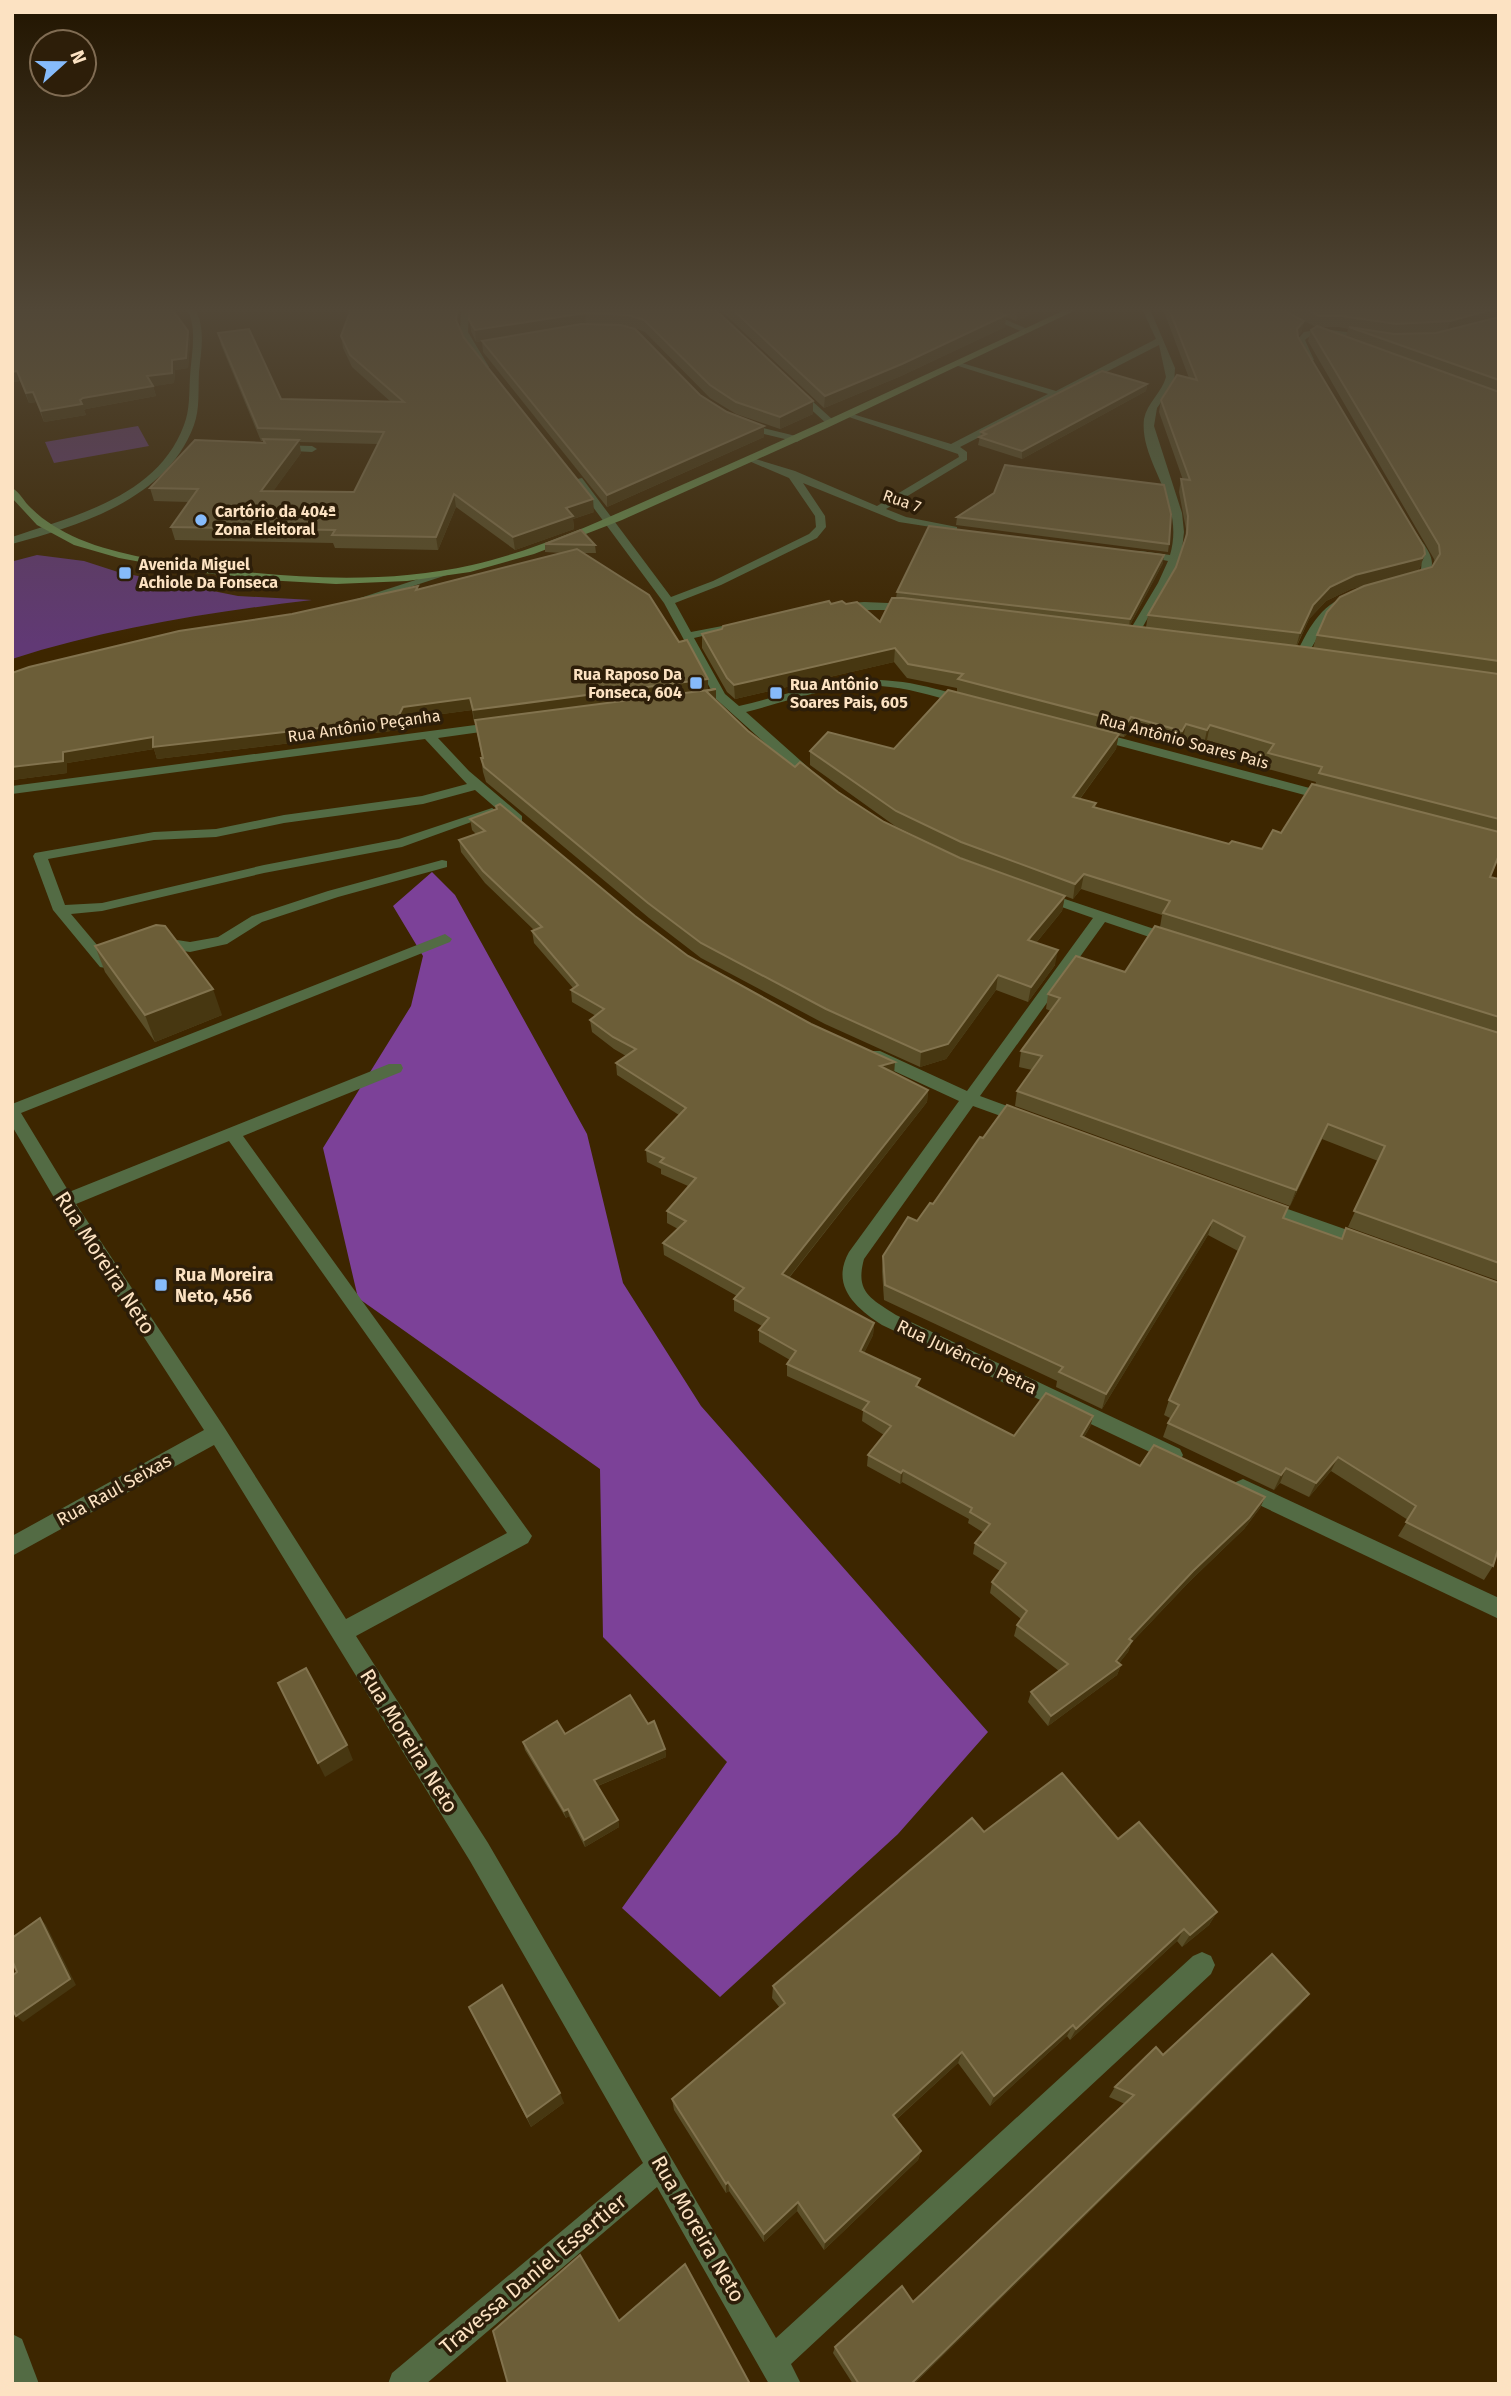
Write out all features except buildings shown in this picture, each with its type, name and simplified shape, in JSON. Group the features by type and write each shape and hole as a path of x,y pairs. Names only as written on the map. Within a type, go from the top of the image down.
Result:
{"street":[{"path":"12,541 114,504 141,488 162,469 183,443 190,421"},
{"path":"356,601 444,574 516,556 610,521 833,421"},
{"path":"870,421 952,447 962,452 964,458 877,510"},
{"path":"952,447 1001,421"},
{"path":"1120,633 1140,636 1181,540 1169,487 1150,434 1149,421"},
{"path":"735,422 797,439"},
{"path":"183,443 195,443"},
{"path":"260,447 312,449"},
{"name":"Rua 7","path":"752,459 902,520 958,530"},
{"path":"567,467 669,602 688,635 714,697 736,711 823,785"},
{"path":"669,602 717,583 813,536 821,527 820,516 791,473"},
{"path":"1157,485 1169,487"},
{"path":"12,491 32,517 74,541 109,552 188,568 287,577 350,579 444,574"},
{"path":"1393,586 1423,576 1428,568 1427,560 1406,524"},
{"path":"1121,552 1175,559"},
{"path":"1315,656 1295,654 1322,615 1331,606 1368,593"},
{"path":"820,610 864,605 929,609"},
{"path":"688,635 754,623"},
{"path":"736,711 838,685 866,682 926,690 983,705"},
{"name":"Rua Antônio Peçanha","path":"12,790 508,724"},
{"name":"Rua Antônio Soares Pais","path":"1075,730 1340,800"},
{"path":"428,735 477,785 529,830"},
{"path":"442,864 333,894 257,919 222,941 190,947 163,943 105,964 60,910 40,856 154,836 216,833 284,819 424,800 477,785"},
{"path":"60,910 102,906 264,869 402,843 504,808"},
{"path":"1027,889 1101,917 1194,946"},
{"name":"Rua Juvêncio Petra","path":"1101,917 855,1257 849,1276 858,1299 889,1320 1188,1462"},
{"path":"12,1111 445,939"},
{"path":"855,1047 968,1098 1046,1126"},
{"path":"65,1201 395,1068"},
{"name":"Rua Moreira Neto","path":"12,1111 65,1201 217,1433 479,1852 779,2372"},
{"path":"233,1133 521,1536 341,1633"},
{"path":"1254,1203 1384,1251"},
{"name":"Rua Raul Seixas","path":"12,1547 217,1433"},
{"path":"1225,1479 1499,1609"},
{"path":"779,2372 1202,1965"},
{"name":"Travessa Daniel Essertier","path":"404,2384 662,2165"},
{"path":"12,2349 24,2384"}],"shaded area":[{"path":"138,426 149,446 54,463 45,442"},
{"path":"37,555 84,561 118,572 238,596 312,600 160,622 86,638 12,659 12,565 14,561"},
{"path":"432,872 455,895 587,1134 623,1283 701,1406 988,1732 898,1834 720,1997 622,1908 727,1762 603,1637 600,1469 358,1298 323,1148 411,1006 423,956 393,906"}],"place":[{"name":"Cartório da 404ª Zona Eleitoral","path":"201,520"},
{"name":"Avenida Miguel Achiole Da Fonseca","path":"125,573"},
{"name":"Rua Raposo Da Fonseca, 604","path":"696,683"},
{"name":"Rua Antônio Soares Pais, 605","path":"776,693"},
{"name":"Rua Moreira Neto, 456","path":"161,1285"}]}
